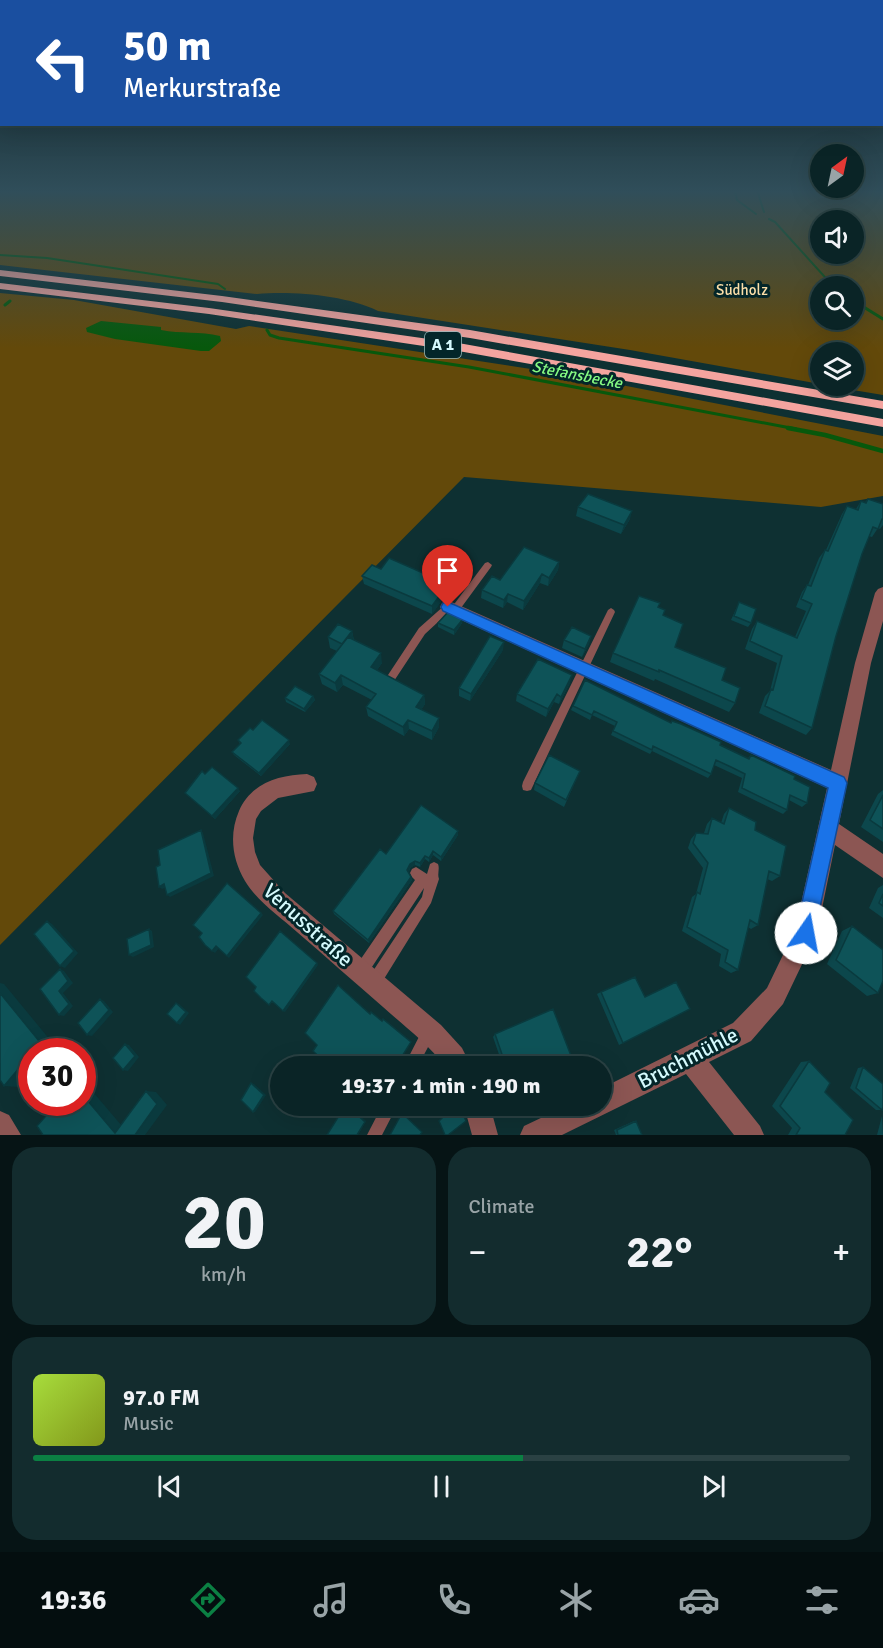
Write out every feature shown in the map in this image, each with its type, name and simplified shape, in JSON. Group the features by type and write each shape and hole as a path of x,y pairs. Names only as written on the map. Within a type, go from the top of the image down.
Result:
{"highway":[{"name":"A 1","path":"0,273 222,298 446,330 883,405"},
{"name":"A 1","path":"0,286 153,304 464,348 883,423"}],"street":[{"name":"Bruchmühle","path":"612,1097 742,1032 775,996 806,933 838,783 875,646 883,593"},
{"path":"451,609 838,783"},
{"name":"Venusstraße","path":"307,784 289,784 278,787 261,795 252,807 245,820 243,833 249,866 268,891 429,1031 454,1056"},
{"path":"828,828 883,867"},
{"path":"690,1059 751,1135"},
{"path":"480,1116 485,1135"},
{"path":"532,1135 573,1116"},
{"path":"0,1124 8,1135"}],"lane":[{"path":"391,678 422,631 451,609 488,565"},
{"path":"527,786 611,612"},
{"path":"367,977 428,899 427,875"},
{"path":"416,1056 429,1031"},
{"path":"374,1135 384,1116"}],"green space":[{"name":"Südholz","path":"0,243 810,243 810,264 864,264 864,243 883,243 883,395 864,392 864,342 810,342 810,382 630,350 378,311 350,301 319,295 257,294 0,265"},
{"path":"0,293 74,300 236,329 249,326 570,375 883,436 883,496 821,507 464,477 0,945"}],"shaded area":[{"path":"101,321 161,327 161,330 168,331 213,334 220,336 221,341 209,351 201,351 115,339 87,332 86,328"}],"building":[{"path":"588,494 632,511 624,525 578,507"},
{"path":"868,499 883,504 883,519 878,529 873,527 862,554 836,636 812,728 765,706 771,689 773,690 782,656 750,641 757,621 797,638 812,604 801,599 807,585 811,586 825,550 828,551 847,506 858,510 861,501 866,503"},
{"path":"524,547 559,562 549,578 542,574 524,601 508,594 504,600 482,590 492,576 500,580"},
{"path":"389,558 448,584 432,606 362,576 372,565 381,569"},
{"path":"639,596 660,603 658,607 665,610 663,615 683,624 675,647 726,668 722,680 740,688 735,703 613,653"},
{"path":"739,602 756,609 751,623 734,616"},
{"path":"448,612 463,619 454,630 438,623"},
{"path":"338,624 352,631 342,644 328,637"},
{"path":"572,627 591,636 585,649 564,640"},
{"path":"490,636 504,642 471,694 459,688"},
{"path":"348,637 381,653 371,667 424,695 416,707 439,718 432,731 408,720 403,727 366,707 376,694 341,675 335,683 319,674"},
{"path":"538,659 572,675 561,697 557,694 548,709 517,694"},
{"path":"585,680 671,723 672,721 681,724 721,742 720,745 749,759 751,755 795,776 794,779 810,787 807,803 790,795 787,810 742,788 745,774 716,760 711,774 653,746 652,750 613,731 617,722 594,711 592,715 573,706"},
{"path":"295,686 313,696 304,709 285,698"},
{"path":"262,720 289,740 259,773 232,752 241,743 238,740 250,728 253,730"},
{"path":"549,755 580,771 566,800 535,783"},
{"path":"212,767 238,788 212,816 185,793 202,771 205,774"},
{"path":"883,795 883,829 870,820"},
{"path":"421,805 458,831 441,857 433,851 429,858 425,856 420,863 415,861 410,864 407,870 411,877 368,940 333,911 380,849 386,854"},
{"path":"729,808 756,822 755,830 786,846 780,876 769,871 758,925 750,920 738,970 725,962 728,950 687,927 697,892 700,894 708,863 693,843 696,833 708,834 712,818 724,824"},
{"path":"201,830 211,873 167,895 164,884 159,887 156,867 160,865 158,850"},
{"path":"227,883 261,913 227,956 216,946 212,951 205,945 199,937 202,933 193,925"},
{"path":"883,894 883,906 879,903"},
{"path":"47,921 74,951 60,966 34,934"},
{"path":"852,926 883,950 883,981 878,993 836,960"},
{"path":"149,929 151,945 129,955 127,939"},
{"path":"280,931 317,963 283,1011 272,1001 269,1005 261,998 254,991 256,987 246,977"},
{"path":"60,969 68,981 59,991 69,1004 59,1015 40,989"},
{"path":"635,977 645,997 676,982 690,1009 623,1043 601,992"},
{"path":"338,985 370,1014 371,1012 382,1021 383,1019 411,1042 402,1056 318,1056 313,1051 317,1045 305,1033"},
{"path":"0,993 37,1038 18,1038 18,1069 4,1086 0,1080"},
{"path":"100,999 109,1010 87,1035 78,1023"},
{"path":"176,1003 186,1012 177,1023 167,1014"},
{"path":"553,1009 571,1056 503,1056 495,1034"},
{"path":"125,1044 135,1056 123,1070 113,1058"},
{"path":"809,1061 830,1083 825,1092 853,1120 845,1135 796,1135 800,1128 780,1106"},
{"path":"863,1067 883,1084 882,1110 856,1088"},
{"path":"251,1083 264,1095 253,1112 241,1100"},
{"path":"146,1091 157,1104 135,1135 43,1135 37,1126 46,1116 96,1116 96,1111 115,1133"},
{"path":"339,1116 359,1116 365,1122 357,1135 327,1135"},
{"path":"400,1116 405,1116 422,1132 420,1135 390,1135"},
{"path":"441,1116 464,1116 466,1121 445,1135 439,1121"},
{"path":"636,1121 642,1135 618,1135 617,1130"}],"waterway":[{"path":"794,243 824,276"},
{"name":"Stefansbecke","path":"0,255 47,258 218,284 225,289"},
{"path":"5,305 10,301"},
{"path":"864,307 883,319"},
{"name":"Stefansbecke","path":"267,330 270,335 279,338 469,367 796,429"},
{"name":"Stefansbecke","path":"788,428 825,435 883,451"}],"route":[{"path":"448,607 838,783 806,933"}]}
